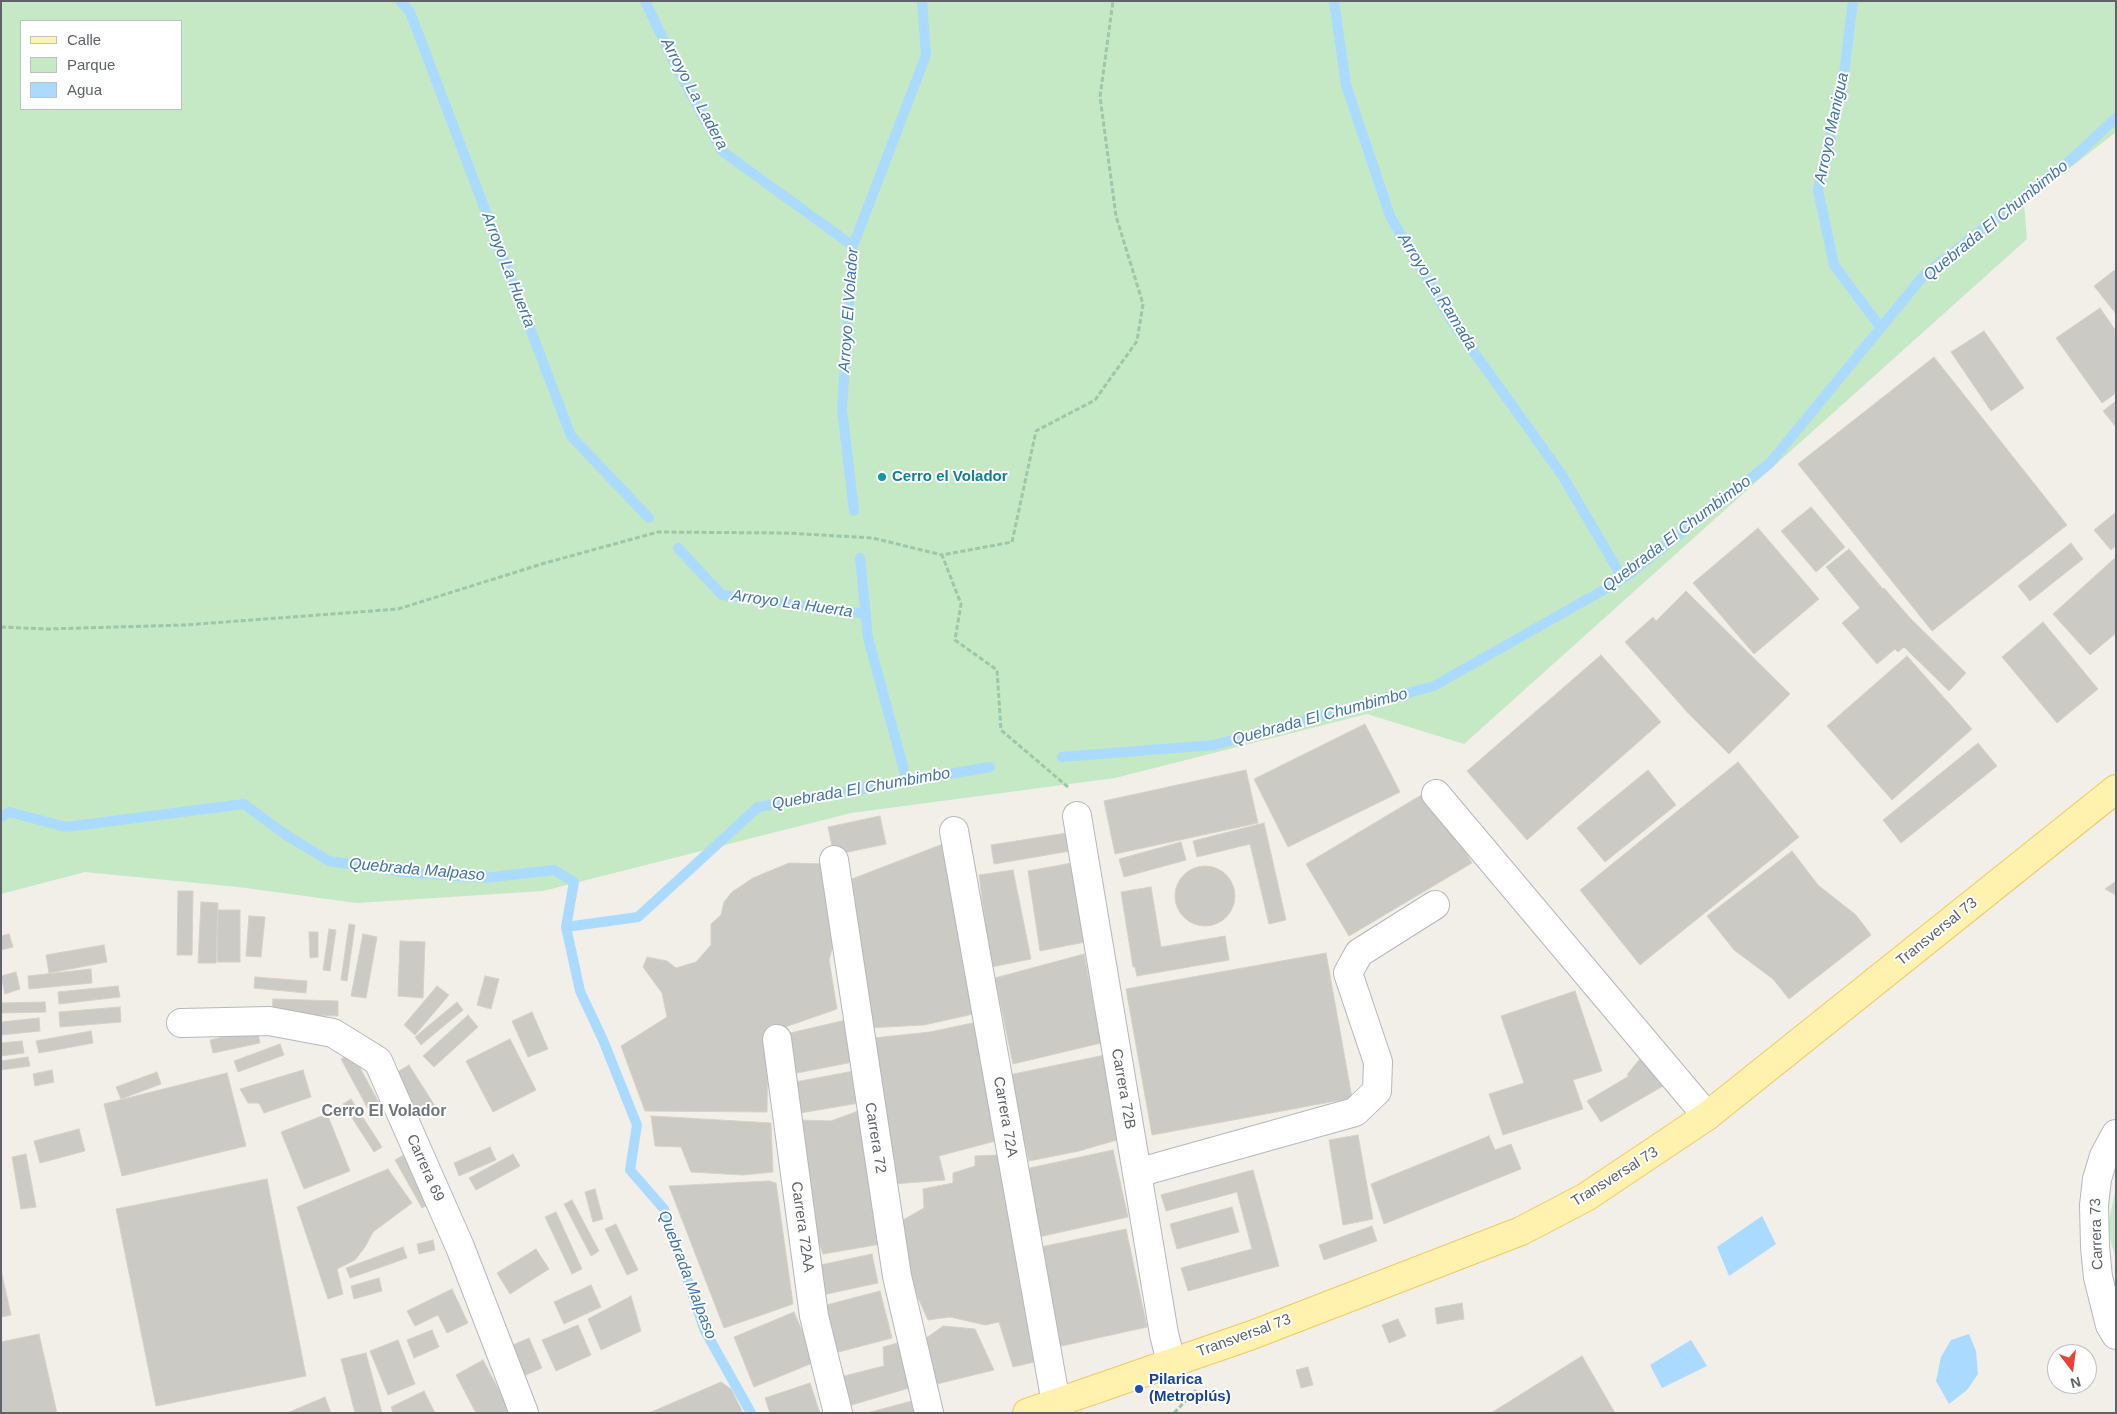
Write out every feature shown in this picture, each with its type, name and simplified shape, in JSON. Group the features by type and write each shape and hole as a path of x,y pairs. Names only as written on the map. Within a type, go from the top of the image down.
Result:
{"main road":[{"name":"Transversal 73","path":"1027,1413 1252,1334 1521,1231 1586,1198 1707,1116 2116,789"}],"street":[{"path":"1436,794 1707,1116"},
{"name":"Carrera 72B","path":"1077,816 1164,1334 1171,1362"},
{"name":"Carrera 72A","path":"954,831 1056,1403"},
{"name":"Carrera 72","path":"834,860 896,1276 929,1413"},
{"path":"1137,1173 1356,1112 1377,1091 1378,1062 1348,973 1359,953 1435,905"},
{"name":"Carrera 69","path":"180,1023 269,1021 333,1034 378,1061 460,1247 524,1413"},
{"name":"Carrera 72AA","path":"776,1039 814,1316 838,1413"},
{"name":"Carrera 73","path":"2116,1134 2104,1156 2097,1179 2094,1205 2098,1277 2110,1325 2116,1335"}],"path":[{"path":"1,627 48,629 185,625 398,609 545,563 658,532 786,533 873,538 942,555 1012,542 1036,431 1095,400 1136,341 1143,304 1116,216 1100,97 1113,1"},
{"path":"942,555 961,604 955,640 997,670 1001,730 1067,784 1077,816"}],"green space":[{"name":"Cerro el Volador","path":"1,1 2116,1 2116,132 2024,204 2027,239 1464,744 1367,714 1115,778 851,813 543,891 357,903 238,887 85,872 1,894"},
{"path":"2116,1188 2116,1259 2107,1229"}],"water":[{"path":"1762,1216 1776,1244 1729,1276 1717,1247"},
{"path":"1969,1334 1976,1351 1978,1374 1967,1390 1949,1404 1936,1381 1941,1357 1951,1340"},
{"path":"1691,1340 1707,1366 1662,1388 1650,1365"}],"building":[{"path":"2116,269 2116,314 2094,286"},
{"path":"2100,308 2116,331 2116,393 2102,403 2056,338"},
{"path":"1984,331 2024,388 1991,411 1951,352"},
{"path":"1934,357 2067,525 1932,631 1798,464"},
{"path":"2116,401 2116,427 2103,411"},
{"path":"1811,507 1845,547 1816,572 1781,531"},
{"path":"2116,512 2116,546 2111,550 2094,530"},
{"path":"1758,528 1819,599 1754,654 1693,583"},
{"path":"2071,543 2083,559 2030,601 2018,586"},
{"path":"1849,549 1910,618 1966,673 1949,691 1904,647 1898,652 1895,649 1877,664 1842,623 1860,608 1826,567"},
{"path":"2116,557 2116,633 2090,655 2053,614"},
{"path":"1686,591 1790,694 1729,754 1689,714 1625,642 1653,617 1656,621"},
{"path":"2043,622 2098,689 2057,723 2002,657"},
{"path":"1601,655 1661,722 1527,840 1467,771"},
{"path":"1907,656 1972,729 1892,800 1827,726"},
{"path":"1365,724 1400,792 1288,847 1254,779"},
{"path":"1978,743 1997,766 1901,843 1883,820"},
{"path":"1738,762 1799,837 1640,965 1580,890"},
{"path":"1246,770 1258,823 1115,854 1104,801"},
{"path":"1648,770 1676,805 1605,862 1577,828"},
{"path":"1428,791 1472,863 1349,936 1306,864"},
{"path":"880,816 886,844 834,855 828,827"},
{"path":"1264,823 1286,920 1269,924 1250,844 1197,857 1193,841"},
{"path":"1073,832 1076,850 994,864 991,845"},
{"path":"948,842 978,1013 924,1025 867,1028 852,879"},
{"path":"1181,842 1186,860 1124,877 1119,859"},
{"path":"1792,851 1818,885 1856,915 1871,935 1789,999 1773,979 1734,950 1707,916"},
{"path":"1077,862 1095,940 1040,951 1028,871"},
{"path":"789,863 827,864 837,931 829,960 837,1009 768,1033 767,1112 645,1111 621,1046 667,1017 662,993 643,967 647,957 667,961 676,968 696,962 711,945 711,924 721,915 724,902 732,892 753,878"},
{"path":"1199,866 1211,866 1222,871 1230,879 1235,890 1233,908 1222,921 1211,926 1199,926 1188,921 1180,913 1175,902 1175,890 1180,879 1188,871"},
{"path":"1013,870 1031,959 991,967 979,875"},
{"path":"2116,881 2116,895 2105,889"},
{"path":"1151,887 1161,947 1225,936 1229,960 1137,976 1135,967 1133,967 1121,892"},
{"path":"178,891 193,891 192,955 177,955"},
{"path":"201,902 218,903 216,963 198,963"},
{"path":"218,910 240,910 240,962 217,962"},
{"path":"249,916 265,917 261,957 246,956"},
{"path":"349,924 355,925 347,981 341,980"},
{"path":"329,929 336,930 330,971 323,970"},
{"path":"309,932 318,932 318,957 310,958"},
{"path":"9,934 13,947 1,950 1,936"},
{"path":"363,934 377,937 366,998 351,996"},
{"path":"400,941 425,942 423,998 398,996"},
{"path":"104,945 107,962 49,973 46,955"},
{"path":"1326,953 1352,1098 1152,1135 1126,989"},
{"path":"1084,954 1101,1043 1013,1064 995,978"},
{"path":"91,969 92,983 29,989 28,976"},
{"path":"16,972 20,989 5,994 1,976"},
{"path":"485,976 499,979 491,1009 477,1005"},
{"path":"255,977 307,981 306,993 254,988"},
{"path":"118,986 120,997 59,1004 58,992"},
{"path":"437,986 449,995 415,1035 404,1025"},
{"path":"1575,991 1602,1071 1573,1080 1583,1109 1503,1135 1489,1094 1524,1083 1501,1016"},
{"path":"273,999 338,1001 338,1016 272,1014"},
{"path":"45,1002 46,1012 1,1013 1,1003"},
{"path":"457,1002 463,1010 421,1045 415,1037"},
{"path":"120,1007 121,1022 60,1027 59,1012"},
{"path":"532,1012 548,1049 528,1057 512,1021"},
{"path":"468,1015 478,1027 434,1067 423,1056"},
{"path":"39,1018 40,1031 1,1035 1,1022"},
{"path":"846,1020 853,1062 797,1073 786,1034"},
{"path":"977,1022 999,1140 939,1156 945,1180 893,1184 873,1038 930,1032"},
{"path":"257,1029 260,1043 213,1053 210,1040"},
{"path":"91,1031 93,1043 39,1053 36,1041"},
{"path":"510,1039 536,1090 493,1112 466,1061"},
{"path":"22,1041 24,1053 1,1056 1,1043"},
{"path":"280,1044 284,1055 238,1072 234,1061"},
{"path":"352,1053 384,1112 373,1118 341,1059"},
{"path":"1105,1055 1117,1140 1079,1151 1029,1161 1009,1075"},
{"path":"1642,1056 1670,1082 1601,1122 1587,1101 1629,1076 1627,1075"},
{"path":"28,1057 30,1066 1,1070 1,1061"},
{"path":"409,1065 435,1106 420,1115 394,1074"},
{"path":"52,1070 54,1082 35,1086 33,1074"},
{"path":"303,1070 311,1097 264,1113 259,1103 248,1103 240,1089"},
{"path":"854,1071 859,1103 800,1113 795,1082"},
{"path":"157,1072 161,1084 121,1099 116,1087"},
{"path":"227,1073 246,1146 122,1176 104,1104"},
{"path":"351,1099 382,1147 374,1152 343,1104"},
{"path":"858,1111 881,1244 823,1254 807,1208 813,1199 799,1120 831,1121"},
{"path":"327,1114 350,1171 304,1189 281,1132"},
{"path":"651,1116 771,1123 773,1172 743,1175 691,1172 681,1147 655,1146"},
{"path":"79,1129 85,1151 40,1163 34,1141"},
{"path":"1358,1135 1373,1219 1343,1225 1329,1140"},
{"path":"1489,1136 1495,1150 1511,1144 1521,1169 1384,1224 1371,1184"},
{"path":"490,1147 496,1160 459,1176 454,1163"},
{"path":"1113,1150 1128,1217 1039,1237 1025,1169"},
{"path":"407,1153 434,1201 422,1208 395,1160"},
{"path":"26,1154 36,1207 21,1209 12,1157"},
{"path":"513,1154 520,1166 476,1190 469,1178"},
{"path":"998,1155 1034,1362 1013,1367 999,1322 985,1325 950,1317 928,1320 915,1291 908,1264 903,1220 924,1208 923,1189 953,1183 953,1173 975,1166 975,1156"},
{"path":"388,1169 412,1203 373,1232 355,1260 337,1269 343,1294 328,1299 297,1207"},
{"path":"1253,1170 1279,1266 1188,1291 1181,1268 1252,1249 1237,1192 1166,1211 1161,1195"},
{"path":"267,1179 306,1376 156,1406 116,1209"},
{"path":"769,1181 776,1183 793,1304 724,1328 669,1186"},
{"path":"595,1189 603,1219 593,1222 585,1192"},
{"path":"572,1200 599,1251 591,1256 564,1204"},
{"path":"1232,1207 1239,1232 1177,1249 1170,1224"},
{"path":"556,1212 582,1269 572,1274 545,1217"},
{"path":"616,1224 638,1270 627,1275 605,1229"},
{"path":"1372,1226 1377,1241 1324,1260 1319,1245"},
{"path":"1126,1229 1147,1327 1057,1347 1036,1248"},
{"path":"433,1240 435,1250 419,1254 417,1244"},
{"path":"403,1247 407,1258 350,1278 346,1268"},
{"path":"536,1249 549,1269 510,1294 497,1273"},
{"path":"872,1254 878,1283 818,1296 811,1267"},
{"path":"1,1270 11,1315 1,1317"},
{"path":"379,1278 382,1291 354,1299 351,1286"},
{"path":"591,1285 601,1307 564,1324 554,1302"},
{"path":"452,1289 468,1323 447,1333 438,1315 415,1326 407,1311"},
{"path":"880,1291 892,1338 831,1354 819,1307"},
{"path":"631,1296 641,1331 601,1350 588,1319"},
{"path":"1462,1303 1464,1319 1437,1324 1435,1308"},
{"path":"794,1312 815,1362 754,1387 734,1337"},
{"path":"1398,1319 1406,1336 1389,1343 1382,1325"},
{"path":"578,1325 591,1355 556,1371 542,1340"},
{"path":"943,1326 975,1329 994,1370 937,1384 925,1339"},
{"path":"432,1330 439,1347 414,1358 407,1340"},
{"path":"39,1334 57,1413 1,1413 1,1342"},
{"path":"529,1338 542,1368 519,1378 506,1348"},
{"path":"398,1340 415,1384 388,1395 370,1351"},
{"path":"901,1342 909,1388 845,1407 836,1378 884,1366 883,1347"},
{"path":"366,1353 382,1413 355,1413 341,1359"},
{"path":"1582,1356 1615,1413 1491,1413"},
{"path":"483,1360 511,1413 476,1413 456,1375"},
{"path":"1308,1367 1313,1385 1301,1388 1296,1370"},
{"path":"721,1382 731,1389 743,1413 649,1413"},
{"path":"810,1383 820,1413 770,1413 765,1398"},
{"path":"424,1391 435,1413 393,1413 391,1407"},
{"path":"325,1397 331,1413 287,1413"},
{"path":"919,1399 922,1413 867,1413"}],"waterway":[{"name":"Arroyo La Huerta","path":"400,1 410,12 571,436 649,518"},
{"name":"Arroyo La Ladera","path":"645,1 677,68 722,151 853,246"},
{"name":"Arroyo El Volador","path":"854,511 842,409 853,246 926,55 922,1"},
{"name":"Arroyo La Ramada","path":"1334,1 1346,85 1390,216 1451,320 1562,475 1623,579"},
{"name":"Arroyo Manigua","path":"1853,1 1842,89 1818,190 1834,265 1881,328"},
{"name":"Quebrada El Chumbimbo","path":"1062,757 1214,745 1434,686 1623,579 1770,463 1924,275 2072,159 2116,118"},
{"name":"Arroyo La Huerta","path":"678,548 722,595 866,614"},
{"name":"Arroyo El Volador","path":"860,558 868,638 907,781"},
{"name":"Quebrada El Chumbimbo","path":"566,927 638,917 758,807 990,767"},
{"name":"Quebrada Malpaso","path":"1,817 9,812 66,827 244,804 286,835 329,861 403,872 483,878 554,870 574,882 566,927 580,991 603,1040 637,1125 630,1170 664,1209 704,1329 751,1413"}],"place":[{"name":"Cerro el Volador","path":"882,477"},
{"name":"Pilarica (Metroplús)","path":"1139,1389"}],"district":[{"name":"Cerro El Volador","path":"384,1112"}]}
